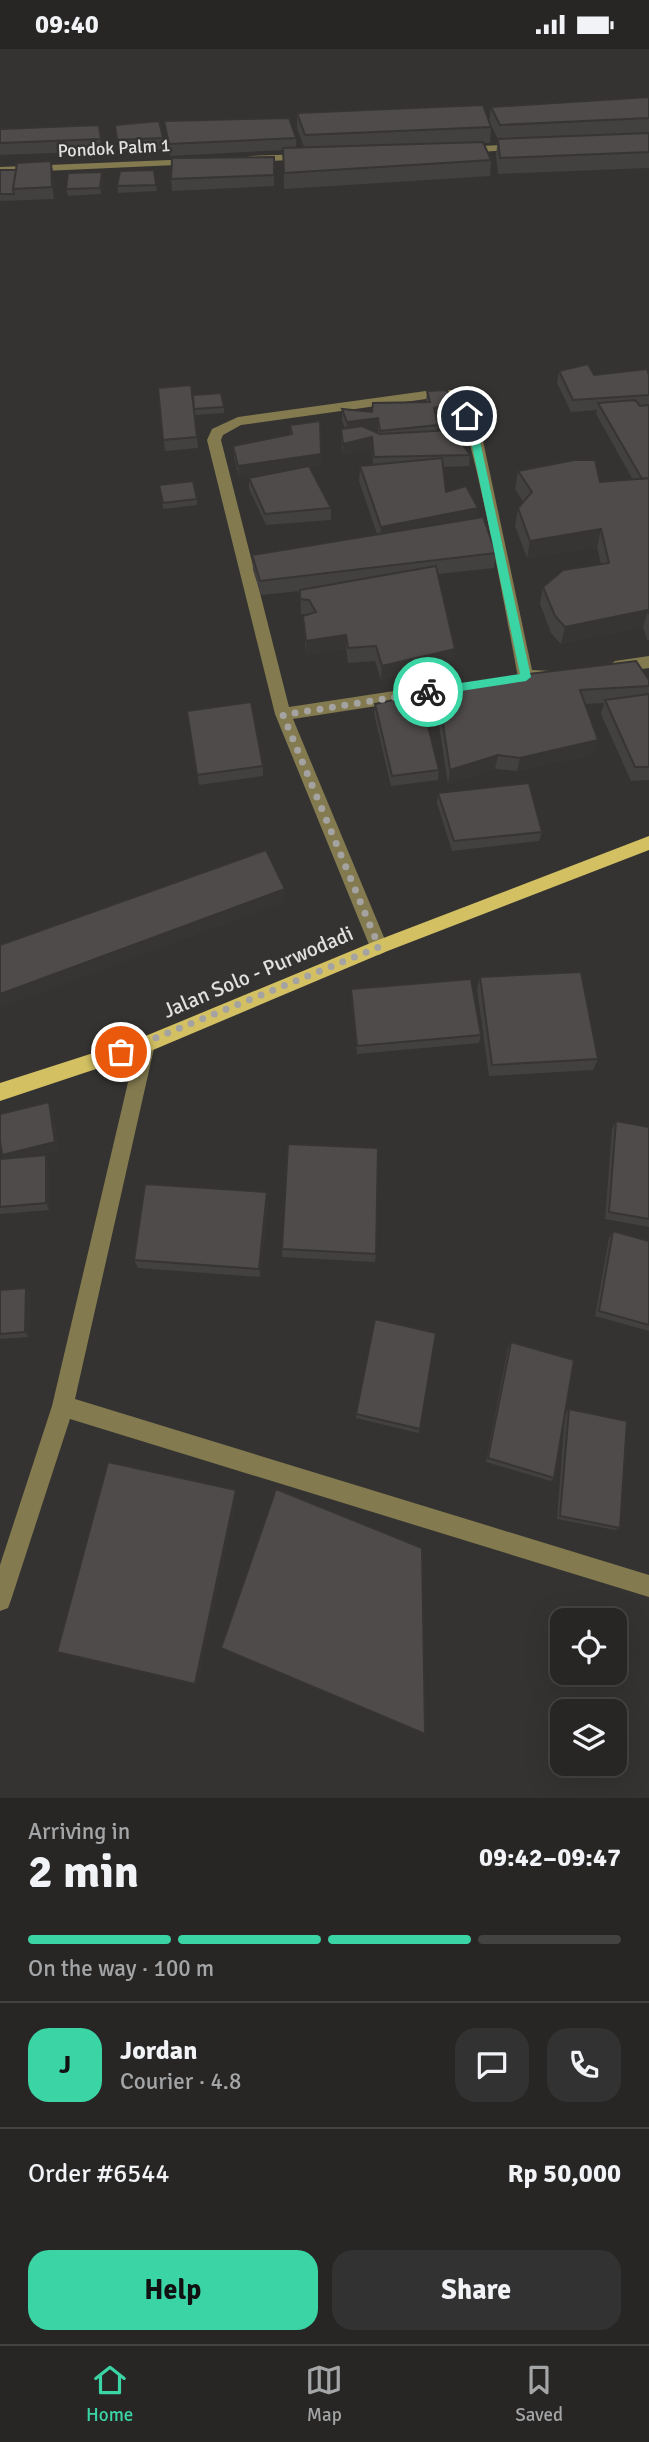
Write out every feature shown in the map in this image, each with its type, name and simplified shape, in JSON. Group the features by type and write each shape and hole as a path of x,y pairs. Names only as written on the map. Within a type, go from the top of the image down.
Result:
{"main road":[{"name":"Jalan Solo - Purwodadi","path":"0,1092 146,1044 379,947 649,843"}],"street":[{"path":"456,150 538,146"},
{"path":"235,160 318,156"},
{"name":"Pondok Palm 1","path":"0,170 207,161"},
{"path":"379,947 283,715 215,440 217,432 224,426 257,418 433,394 453,394 461,400 476,441 519,678 562,673"},
{"path":"598,669 649,662"},
{"path":"283,715 472,686"},
{"path":"0,1600 63,1406 146,1044"},
{"path":"63,1406 649,1586"}],"building":[{"path":"649,97 649,118 500,125 491,107"},
{"path":"483,105 491,127 305,135 297,113"},
{"path":"289,118 296,138 169,144 164,121"},
{"path":"159,121 163,138 117,140 115,125"},
{"path":"99,125 101,139 0,143 0,129"},
{"path":"649,133 649,152 500,158 498,139"},
{"path":"483,142 491,160 284,173 283,148"},
{"path":"274,157 274,175 171,179 172,158"},
{"path":"51,161 52,187 13,189 17,163"},
{"path":"0,170 16,170 14,194 0,194"},
{"path":"154,170 156,185 117,186 120,171"},
{"path":"102,172 100,188 66,189 68,173"},
{"path":"588,364 594,375 647,369 649,395 573,400 559,371"},
{"path":"191,385 197,437 163,440 158,388"},
{"path":"447,390 452,403 434,408 438,425 380,431 378,418 347,422 342,409 372,412 373,403 430,402 427,391"},
{"path":"221,393 224,407 194,409 193,395"},
{"path":"635,400 640,406 649,405 649,478 642,479 598,403"},
{"path":"320,421 321,454 238,466 233,446 292,434 290,425"},
{"path":"362,426 380,434 452,430 470,455 374,457 372,437 343,444 341,429"},
{"path":"442,458 446,492 466,486 478,508 381,527 360,466"},
{"path":"574,460 595,460 600,482 649,478 649,614 648,610 565,627 555,616 543,587 563,570 609,563 601,529 530,541 518,508 532,492 518,471"},
{"path":"309,466 331,508 265,514 249,478"},
{"path":"193,481 197,499 163,503 159,485"},
{"path":"483,517 496,553 260,581 252,555"},
{"path":"436,566 455,649 382,666 376,646 348,648 346,635 306,641 303,616 316,612 309,600 300,599 300,590"},
{"path":"636,661 649,680 649,686 580,690 598,740 520,758 498,755 450,770 437,685"},
{"path":"420,694 439,770 392,776 375,704"},
{"path":"649,694 649,767 635,767 605,700"},
{"path":"251,702 263,766 197,775 187,711"},
{"path":"529,783 542,832 454,841 438,793"},
{"path":"266,850 285,889 0,994 0,945"},
{"path":"581,972 598,1059 492,1065 480,977"},
{"path":"471,979 481,1035 357,1046 351,989"},
{"path":"49,1102 55,1142 2,1155 0,1114"},
{"path":"616,1121 649,1127 649,1219 609,1212"},
{"path":"288,1144 378,1148 376,1254 282,1249"},
{"path":"46,1155 46,1203 0,1207 0,1159"},
{"path":"145,1184 267,1192 259,1269 134,1260"},
{"path":"613,1231 649,1241 649,1325 599,1311"},
{"path":"26,1288 25,1332 0,1334 0,1290"},
{"path":"375,1319 436,1333 420,1429 356,1414"},
{"path":"511,1342 574,1360 554,1478 488,1458"},
{"path":"569,1409 627,1421 620,1528 560,1516"},
{"path":"108,1462 236,1490 195,1684 57,1652"},
{"path":"276,1489 422,1548 425,1734 221,1648"}],"way so far":[{"path":"121,1052 379,947 283,715 428,692"}],"route":[{"path":"428,692 526,677 476,441 467,416"}]}
